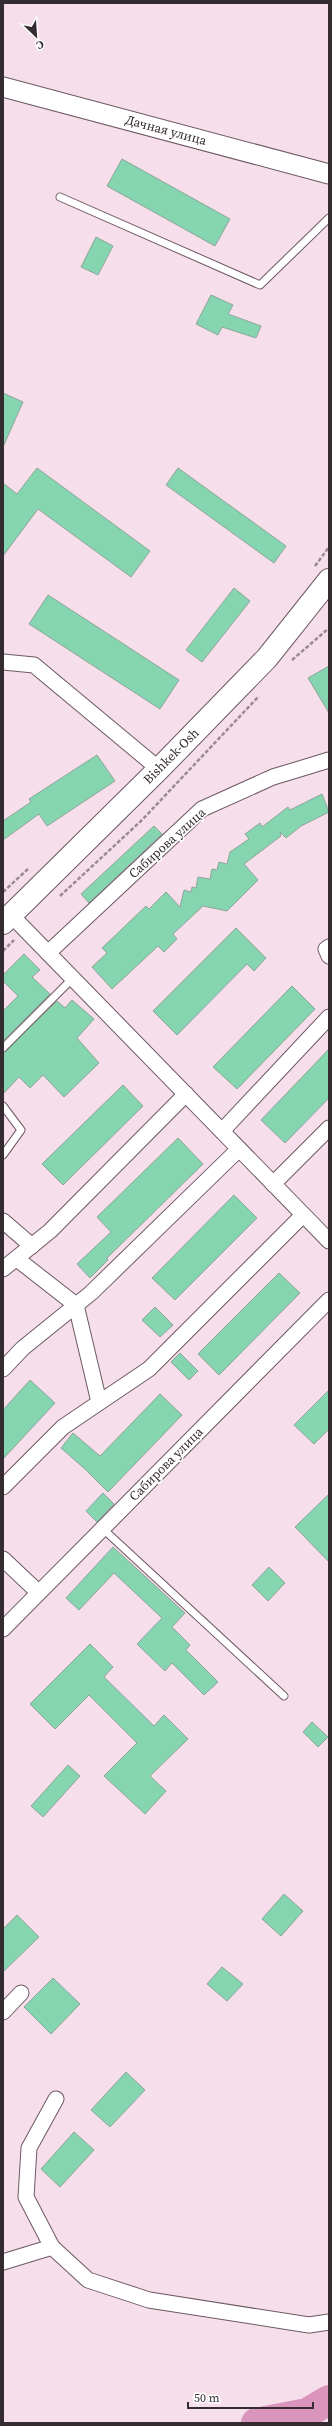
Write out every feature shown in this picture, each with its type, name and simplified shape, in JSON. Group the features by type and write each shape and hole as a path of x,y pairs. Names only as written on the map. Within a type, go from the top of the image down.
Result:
{"highway":[{"name":"Bishkek-Osh","path":"7,919 159,769 267,658 320,575"}],"street":[{"name":"Дачная улица","path":"3,86 329,174"},
{"path":"3,662 34,665 159,769"},
{"name":"Сабирова улица","path":"48,953 202,809 273,777 329,760"},
{"path":"7,919 48,953 303,1215 327,1235"},
{"path":"222,1131 329,1018"},
{"path":"3,1269 32,1246 186,1094"},
{"path":"273,1184 329,1128"},
{"path":"3,1369 23,1348 91,1293 239,1149"},
{"path":"3,1487 63,1426 149,1369 303,1215"},
{"path":"3,1221 32,1246"},
{"path":"17,1259 76,1306 99,1402"},
{"name":"Сабирова улица","path":"3,1628 329,1300"},
{"path":"3,1559 38,1592"},
{"path":"3,2012 20,1993"},
{"path":"56,2099 29,2148 26,2197 52,2247 88,2280 149,2300 309,2325 329,2322"},
{"path":"3,2262 52,2247"}],"lane":[{"path":"60,197 260,285 329,218"},
{"path":"3,1048 73,978"},
{"path":"3,1106 21,1130 3,1155"},
{"path":"102,1528 284,1696"}],"path":[{"path":"320,575 329,547"},
{"path":"3,892 32,865"}],"building":[{"path":"122,159 230,219 215,246 107,186"},
{"path":"96,237 113,246 98,275 81,267"},
{"path":"211,295 233,305 228,314 261,326 256,338 222,327 218,335 196,324"},
{"path":"3,393 23,402 3,447"},
{"path":"37,468 150,551 131,577 38,509 3,556 3,483 17,494"},
{"path":"178,468 286,546 274,563 166,485"},
{"path":"234,588 250,601 202,662 186,650"},
{"path":"48,595 179,680 160,709 29,624"},
{"path":"329,666 329,713 308,678"},
{"path":"97,755 115,781 47,826 39,814 3,840 3,821 31,802 29,799"},
{"path":"322,794 329,812 301,826 286,838 280,832 281,836 244,864 258,880 227,911 203,906 173,934 177,939 164,952 158,946 112,989 92,967 107,953 102,948 146,906 149,909 166,892 180,907 184,890 191,892 192,887 196,888 198,877 210,879 212,869 217,870 219,862 227,864 230,852 249,839 245,834 260,823 262,827 288,807 290,810"},
{"path":"154,826 162,834 89,903 81,894"},
{"path":"236,928 266,958 254,971 247,964 177,1035 153,1011"},
{"path":"24,954 40,970 32,977 50,994 3,1041 3,1011 18,996 3,981 3,975"},
{"path":"292,986 315,1009 237,1089 213,1067"},
{"path":"72,1000 94,1019 77,1038 99,1063 64,1097 43,1075 30,1088 19,1077 3,1094 3,1053 57,1001 65,1008"},
{"path":"329,1049 329,1098 285,1143 261,1120"},
{"path":"123,1085 143,1106 63,1185 42,1164"},
{"path":"178,1138 203,1164 107,1258 108,1260 90,1278 77,1264 111,1232 97,1217"},
{"path":"234,1195 257,1218 175,1300 152,1278"},
{"path":"279,1273 300,1293 219,1375 198,1354"},
{"path":"155,1307 173,1325 160,1337 142,1320"},
{"path":"180,1353 198,1371 189,1380 171,1362"},
{"path":"30,1380 55,1403 3,1459 3,1410"},
{"path":"329,1390 329,1429 314,1444 294,1425"},
{"path":"160,1394 182,1415 108,1492 61,1448 73,1433 100,1456"},
{"path":"103,1493 114,1504 97,1522 86,1511"},
{"path":"329,1494 329,1562 295,1527"},
{"path":"113,1547 185,1613 172,1627 190,1645 186,1650 218,1682 204,1695 172,1663 165,1671 137,1644 162,1618 114,1573 79,1610 66,1598"},
{"path":"269,1567 285,1583 268,1601 252,1585"},
{"path":"90,1644 113,1667 104,1677 154,1726 164,1715 188,1739 150,1776 166,1791 145,1814 104,1776 137,1743 89,1695 55,1729 30,1704"},
{"path":"312,1722 328,1737 318,1747 303,1732"},
{"path":"68,1765 80,1776 43,1817 31,1806"},
{"path":"284,1894 303,1911 281,1936 262,1919"},
{"path":"17,1915 39,1937 3,1972 3,1929"},
{"path":"222,1967 243,1984 227,2001 207,1984"},
{"path":"53,1978 80,2004 51,2034 24,2007"},
{"path":"126,2072 145,2090 110,2127 91,2110"},
{"path":"74,2132 94,2150 60,2187 41,2169"}],"waterway":[{"path":"256,2423 307,2413 329,2400"}]}
